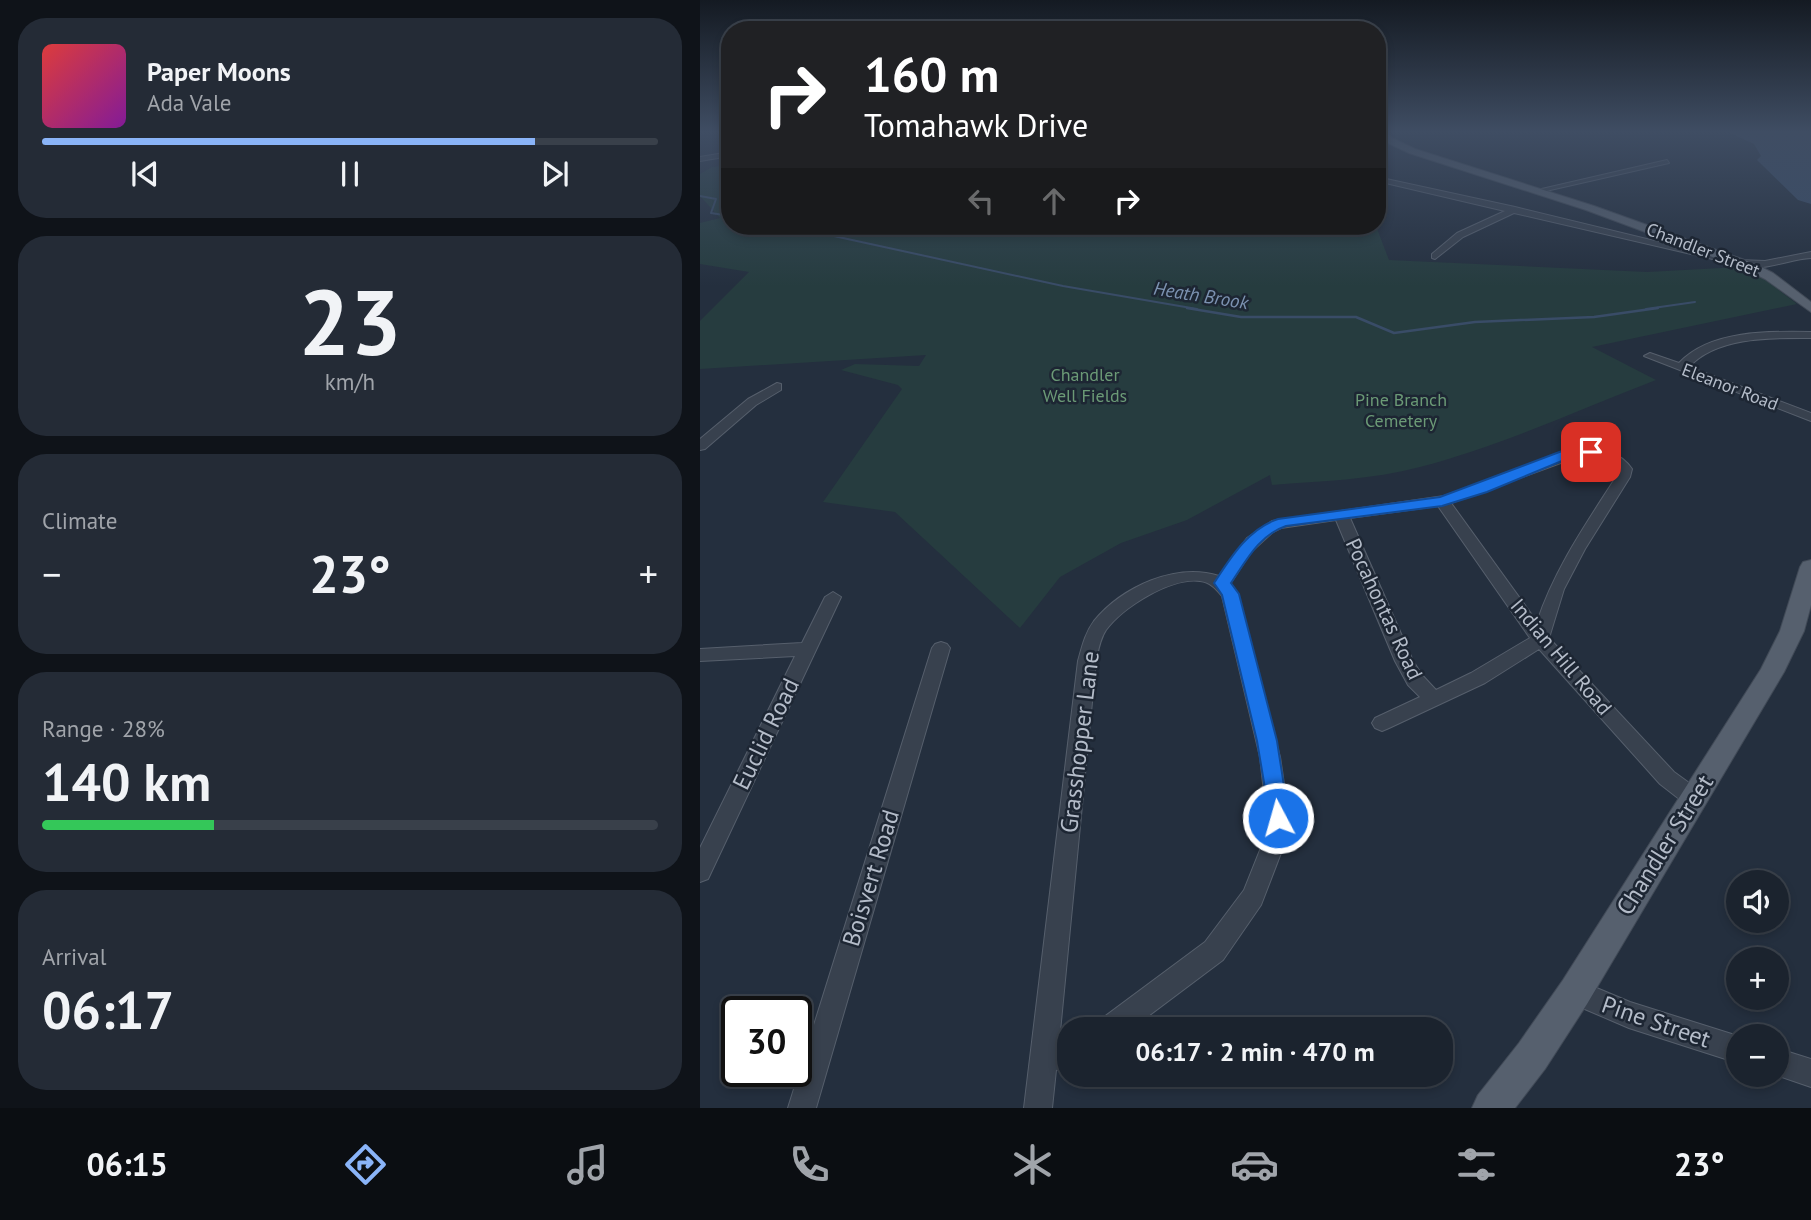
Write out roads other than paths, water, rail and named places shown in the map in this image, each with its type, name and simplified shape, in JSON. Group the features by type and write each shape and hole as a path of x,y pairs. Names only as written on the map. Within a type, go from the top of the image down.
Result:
{"main road":[{"name":"Chandler Street","path":"1511,183 1681,245 1803,283 1788,284 1786,288"},
{"name":"Chandler Street","path":"1749,266 1786,288 1811,308"},
{"name":"Chandler Street","path":"1491,1108 1532,1056 1575,992 1783,652 1811,567"}],"street":[{"path":"1394,183 1681,245"},
{"path":"1537,191 1575,183"},
{"path":"1435,256 1460,235 1515,209"},
{"path":"1749,266 1811,255"},
{"path":"1681,368 1695,354 1727,344 1760,336 1811,335"},
{"name":"Eleanor Road","path":"1650,356 1811,417"},
{"path":"700,446 752,402 778,387"},
{"path":"1125,1017 1214,951 1253,897 1275,840 1277,795 1267,741 1230,594 1223,583 1252,541 1270,526 1283,522 1442,501 1571,453 1599,453 1623,466 1625,473 1621,482 1577,550 1556,589 1540,639 1505,662 1382,723"},
{"name":"Indian Hill Road","path":"1442,501 1540,639 1660,770 1695,799"},
{"name":"Pocahontas Road","path":"1341,514 1404,661 1415,680 1433,699"},
{"name":"Grasshopper Lane","path":"1060,1017 1087,661 1093,639 1117,608 1152,585 1182,577 1197,577 1223,583"},
{"name":"Euclid Road","path":"700,872 833,597"},
{"name":"Boisvert Road","path":"802,1108 941,648"},
{"path":"700,655 807,649"},
{"name":"Pine Street","path":"1575,992 1629,1015 1726,1046"},
{"name":"Grasshopper Lane","path":"1038,1108 1057,1056"},
{"path":"1789,1066 1811,1073"}],"water":[{"path":"1780,183 1811,183 1811,204 1798,200"}],"waterway":[{"name":"Heath Brook","path":"700,196 716,199 711,213 721,215"},
{"name":"Heath Brook","path":"829,235 1063,286 1197,309"},
{"name":"Heath Brook","path":"1646,309 1695,302"},
{"name":"Heath Brook","path":"1187,308 1241,317 1356,317 1394,333 1475,322 1594,317 1658,308"}],"park label":[{"name":"Chandler Well Fields","path":"1085,385"},
{"name":"Pine Branch Cemetery","path":"1401,410"}]}
